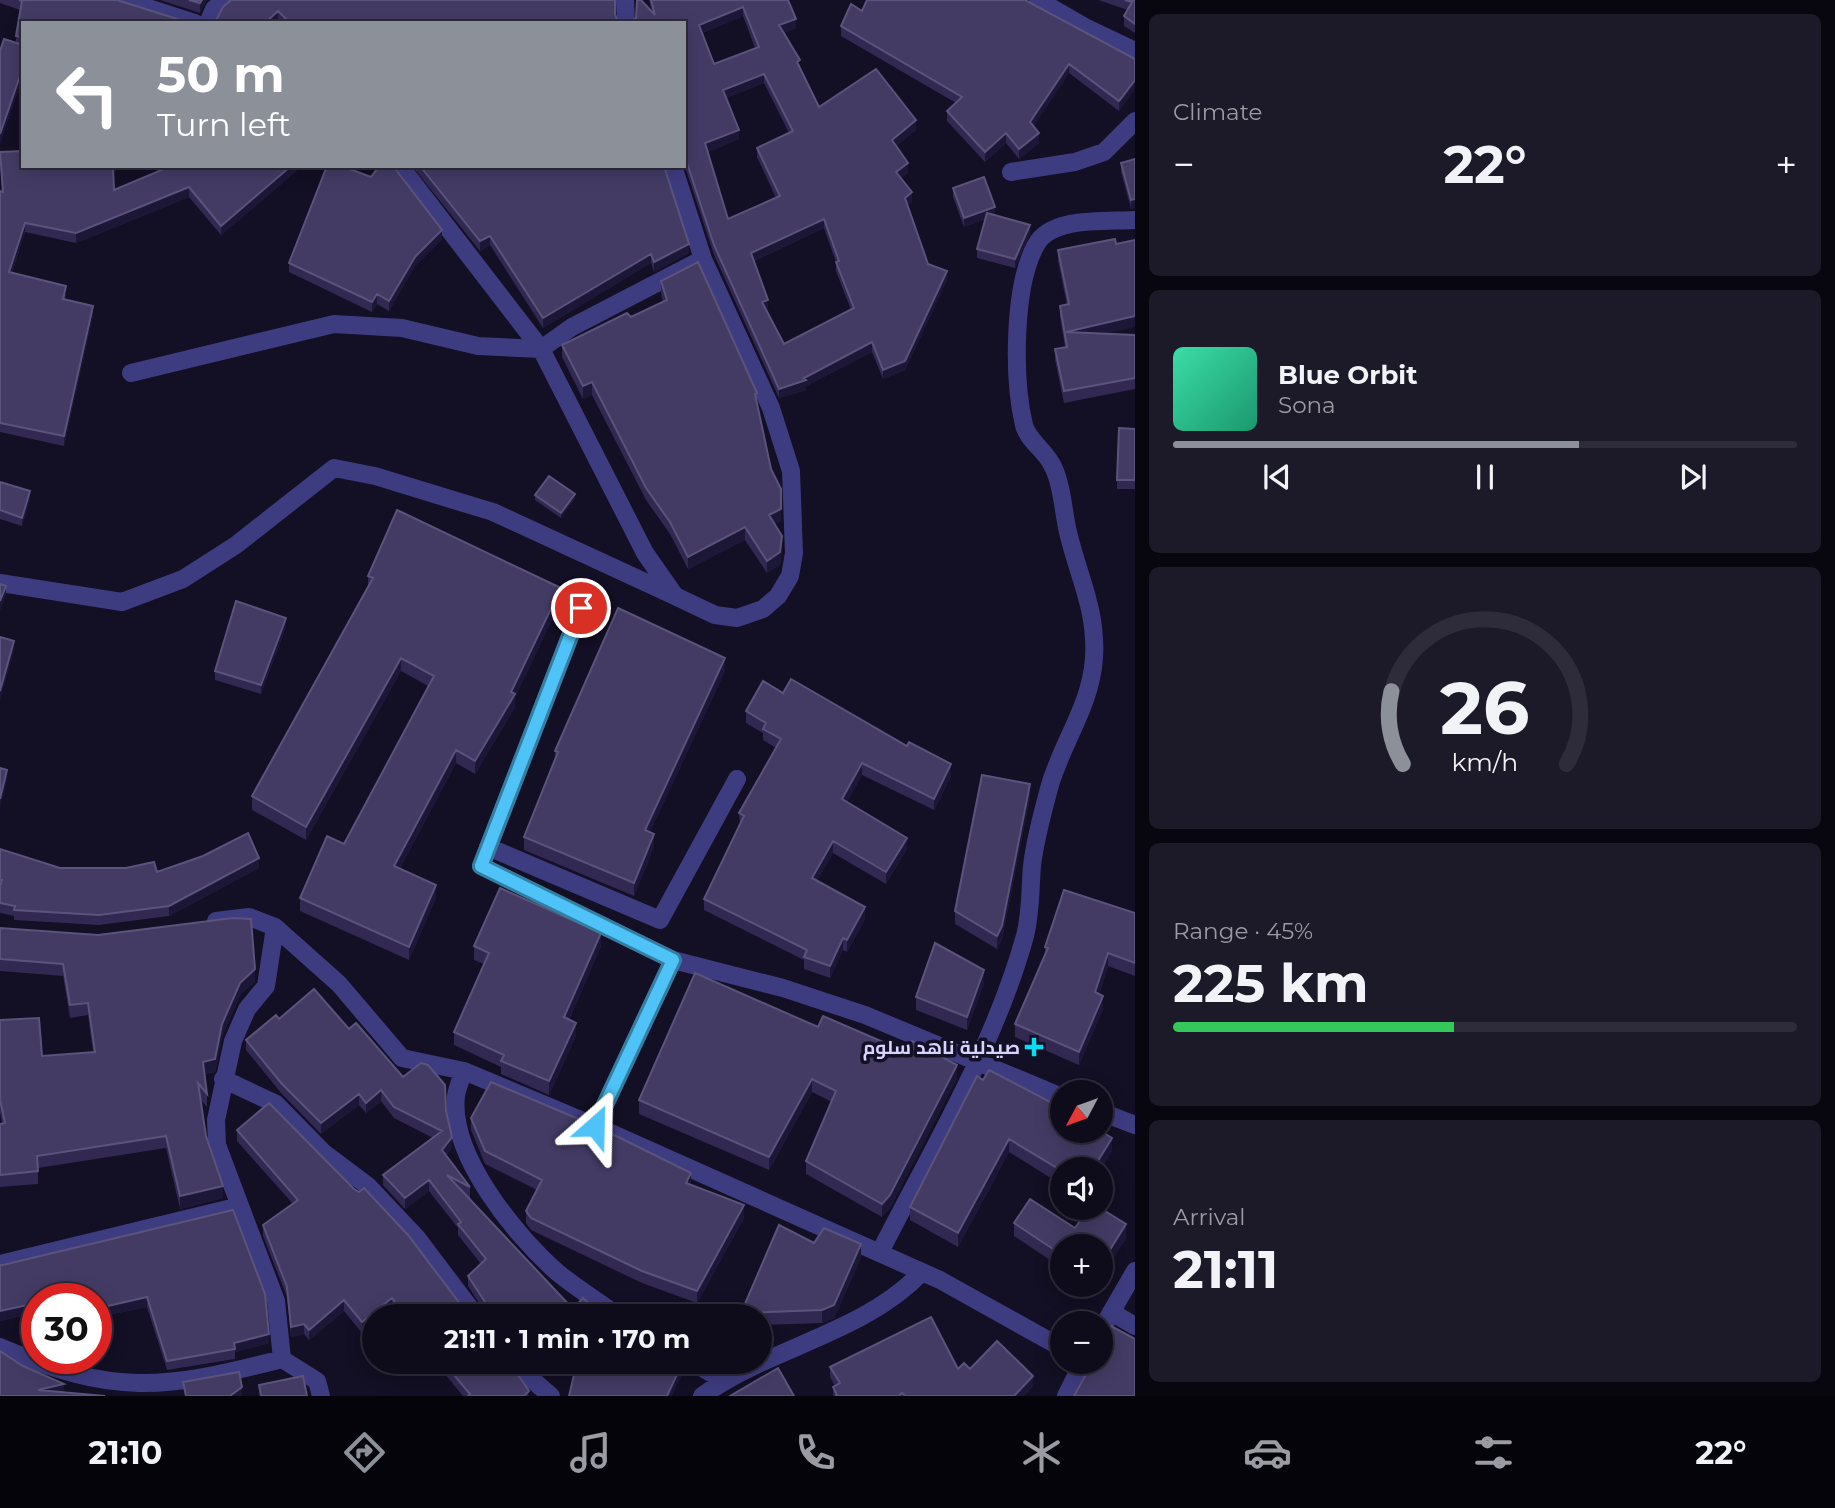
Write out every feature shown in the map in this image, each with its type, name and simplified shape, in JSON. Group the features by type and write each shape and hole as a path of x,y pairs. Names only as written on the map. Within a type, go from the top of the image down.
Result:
{"street":[{"path":"123,0 189,21"},
{"path":"209,21 214,9 226,0"},
{"path":"625,0 626,21"},
{"path":"1038,0 1135,51"},
{"path":"1011,172 1075,162 1104,152 1135,121"},
{"path":"402,168 541,349 645,553 676,596"},
{"path":"0,583 122,601 183,579 236,545 334,468 375,476 493,512 715,614 737,618 763,609 778,596 784,586 794,553 792,471 771,408 704,259 674,168"},
{"path":"880,1252 978,1060 1012,979 1025,935 1039,827 1051,781 1088,695 1094,659 1094,630 1088,593 1069,536 1052,465 1024,428 1016,342 1025,278 1035,246 1043,234 1062,226 1135,219"},
{"path":"131,373 334,324 402,328 478,346 541,349 572,327 704,259"},
{"path":"581,608 481,866 673,960 783,988 865,1015 1050,1092"},
{"path":"488,847 660,920 737,779"},
{"path":"197,925 249,917 275,927 338,984 402,1058 464,1071 595,1126 880,1252 1050,1341"},
{"path":"275,927 266,986 247,1009 233,1041 216,1120 217,1145 276,1301 282,1359"},
{"path":"595,1126 673,960"},
{"path":"464,1071 456,1097 459,1133 470,1162 508,1219 556,1271 601,1304"},
{"path":"223,1079 275,1104 324,1153 368,1186 417,1238 467,1304"},
{"path":"1113,1117 1135,1125"},
{"path":"0,1264 240,1206"},
{"path":"1112,1311 1135,1271"},
{"path":"702,1396 723,1380 845,1325 906,1289 922,1272"},
{"path":"1113,1313 1135,1326"},
{"path":"0,1348 27,1366 72,1387 118,1396 161,1394 282,1359 317,1381 321,1396"},
{"path":"526,1374 551,1396"},
{"path":"713,1374 723,1380"},
{"path":"1066,1396 1077,1374"}],"building":[{"path":"19,0 118,0 184,21 21,21 21,37 16,36 22,1"},
{"path":"231,0 615,0 615,14 619,21 288,21 278,11 267,21 216,21 223,7"},
{"path":"637,0 641,0 655,15 651,0 788,0 796,19 779,25 800,60 797,62 819,107 876,69 916,120 892,140 908,163 896,172 912,192 905,198 928,264 947,271 905,361 883,370 872,342 804,378 806,380 779,389 714,245 686,160 686,21 632,21 636,18","holes":["743,7 759,47 714,64 699,25","764,74 793,131 757,148 780,196 728,219 705,143 739,130 723,90","824,219 839,261 836,262 854,308 784,344 762,302 768,300 751,253"]},
{"path":"867,0 1025,0 1135,59 1135,80 1119,101 1069,64 1030,122 1039,133 1019,149 1006,133 985,152 947,111 962,97 841,26 851,4 862,11"},
{"path":"1125,0 1135,0 1135,24 1124,16 1132,2"},
{"path":"4,39 21,44 21,73 0,134 0,51"},
{"path":"21,151 21,168 113,168 114,190 166,168 289,168 221,226 189,187 76,233 25,223 9,272 66,286 63,299 93,306 64,436 0,423 0,191 3,192 0,152"},
{"path":"1135,159 1135,199 1131,200 1121,163"},
{"path":"326,168 347,168 371,177 378,168 395,168 442,230 415,257 389,301 377,294 372,302 289,263"},
{"path":"422,168 665,168 689,244 654,262 651,254 543,318 490,236 480,241"},
{"path":"984,177 995,207 964,218 953,188"},
{"path":"987,213 1030,225 1015,259 977,249"},
{"path":"1115,239 1116,244 1135,240 1135,316 1066,332 1135,335 1135,378 1064,391 1055,349 1067,347 1060,306 1069,304 1058,250"},
{"path":"698,262 757,393 755,394 771,469 781,489 781,509 769,515 782,536 780,552 767,561 745,527 688,557 670,522 646,488 592,382 583,386 562,345 627,313 631,317 667,300 661,281"},
{"path":"1119,428 1135,429 1135,480 1117,480"},
{"path":"549,476 575,494 561,513 535,495"},
{"path":"0,482 30,491 22,518 0,510"},
{"path":"397,510 561,588 511,692 515,694 475,761 456,750 394,866 436,885 409,947 300,898 327,836 344,844 434,676 401,658 306,827 252,796 373,578 368,576"},
{"path":"0,584 6,586 0,601"},
{"path":"236,601 286,618 261,685 215,671"},
{"path":"618,608 725,658 645,830 654,834 634,883 524,837 558,752 555,751"},
{"path":"0,637 14,641 0,691"},
{"path":"791,679 907,746 909,742 951,764 934,799 862,763 842,799 907,838 886,872 833,841 812,878 865,907 847,940 843,938 830,966 804,957 807,950 704,899 744,816 739,813 781,739 763,729 766,723 746,711 763,681 783,693"},
{"path":"0,768 7,770 0,799"},
{"path":"982,775 1030,784 1002,926 997,936 955,911"},
{"path":"248,833 259,858 169,906 99,915 14,910 15,906 0,903 0,849 60,868 126,868 154,862 157,872 203,856"},
{"path":"500,888 601,933 564,1017 576,1023 549,1081 501,1061 504,1055 454,1032 489,953 474,946"},
{"path":"1064,890 1135,913 1135,963 1108,953 1095,992 1103,996 1079,1052 1015,1024 1048,948 1045,947"},
{"path":"233,918 251,919 255,969 240,983 222,1024 215,1059 203,1062 207,1094 198,1083 206,1136 223,1186 180,1196 166,1136 37,1156 38,1171 0,1175 0,1124 5,1123 0,1100 0,1020 39,1018 42,1056 95,1052 88,1003 70,1005 63,964 0,959 0,928 98,935"},
{"path":"935,943 984,970 967,1017 916,997"},
{"path":"695,973 818,1027 823,1016 906,1052 912,1041 957,1065 890,1195 882,1204 806,1161 836,1091 812,1079 769,1157 639,1100"},
{"path":"314,989 349,1029 356,1023 403,1077 421,1063 428,1065 445,1085 446,1111 452,1137 442,1150 470,1187 447,1175 568,1304 486,1304 468,1276 486,1259 458,1224 461,1222 429,1180 405,1198 383,1175 442,1131 394,1107 381,1090 366,1103 359,1094 321,1123 282,1084 246,1040 276,1015 279,1019"},
{"path":"989,1070 1050,1102 1050,1143 1109,1143 1100,1157 1050,1157 1050,1164 1009,1139 958,1233 910,1207 977,1076 983,1080"},
{"path":"491,1082 602,1129 691,1173 686,1183 744,1205 697,1291 642,1271 531,1218 526,1211 542,1180 485,1151 471,1118"},
{"path":"269,1103 354,1189 359,1192 364,1188 408,1235 460,1304 397,1304 392,1298 384,1304 362,1304 362,1322 344,1300 309,1330 304,1324 291,1327 287,1287 263,1225 298,1200 237,1130"},
{"path":"1030,1199 1050,1212 1050,1220 1063,1220 1075,1228 1081,1220 1113,1220 1113,1216 1126,1224 1113,1245 1113,1234 1050,1234 1050,1247 1014,1223"},
{"path":"233,1210 265,1294 269,1334 234,1343 235,1349 167,1361 147,1297 112,1305 112,1283 21,1283 21,1306 0,1311 0,1265"},
{"path":"779,1225 814,1243 824,1228 861,1244 834,1305 822,1310 772,1312 772,1304 745,1304"},
{"path":"583,1298 590,1304 578,1304"},
{"path":"931,1317 958,1369 964,1363 970,1369 997,1341 1033,1376 1014,1396 905,1396 902,1393 899,1396 835,1396 837,1395 833,1387 840,1383 830,1367"},
{"path":"1113,1327 1135,1339 1135,1396 1074,1396 1086,1374 1113,1374"},
{"path":"0,1351 21,1365 21,1374 41,1374 64,1384 38,1390 105,1396 0,1396"},
{"path":"778,1368 794,1396 730,1396 772,1374"},
{"path":"239,1372 242,1387 230,1396 186,1396 183,1382"},
{"path":"453,1374 517,1374 529,1391 524,1396 468,1396 470,1394"},
{"path":"574,1374 677,1374 667,1396 569,1396"},
{"path":"303,1376 307,1396 261,1396 259,1385"}],"place":[{"name":"صيدلية ناهد سلوم","path":"1034,1047"}],"route":[{"path":"581,608 481,866 673,960 595,1126"}]}
